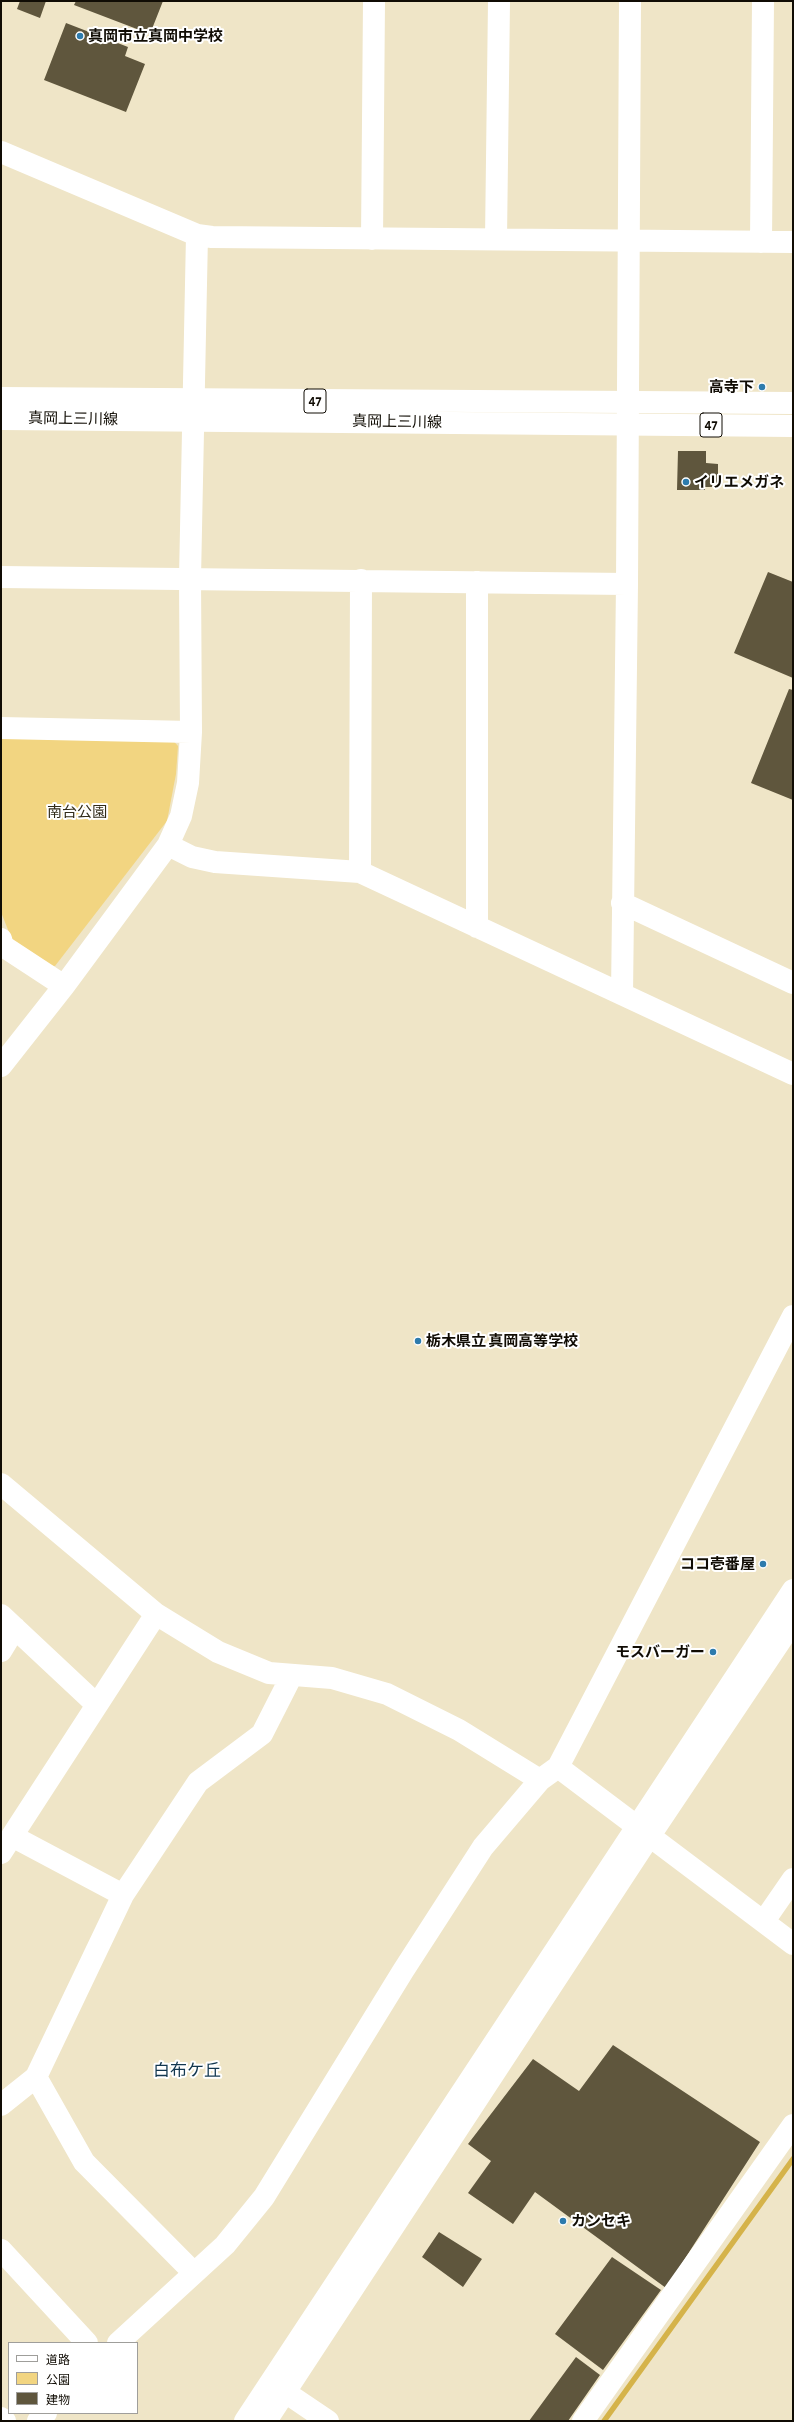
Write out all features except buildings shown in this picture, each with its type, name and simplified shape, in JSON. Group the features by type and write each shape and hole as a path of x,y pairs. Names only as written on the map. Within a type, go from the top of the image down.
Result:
{"street":[{"path":"372,239 374,1"},
{"path":"496,239 499,1"},
{"path":"622,994 627,584 630,1"},
{"path":"761,242 763,1"},
{"path":"1,152 197,235 212,237 496,239 629,242 793,242"},
{"path":"1,1066 64,986 168,845 181,816 188,783 191,732 190,578 197,235"},
{"name":"真岡上三川線","path":"1,398 193,410 628,414 793,426"},
{"name":"真岡上三川線","path":"628,414 793,403"},
{"name":"真岡上三川線","path":"1,419 193,410"},
{"path":"1,578 190,578 627,584"},
{"path":"360,872 361,580"},
{"path":"477,582 477,927"},
{"path":"1,728 191,732"},
{"path":"168,845 192,857 215,862 360,872 793,1074"},
{"path":"622,903 793,983"},
{"path":"2,944 64,986"},
{"path":"119,2342 225,2245 264,2197 403,1971 483,1846 540,1780 558,1767 793,1316"},
{"path":"1,1484 156,1614 218,1652 269,1674 332,1678 387,1694 459,1730 540,1780"},
{"path":"266,2421 642,1832 793,1590"},
{"path":"123,1895 6,1845 156,1614"},
{"path":"1,1651 8,1622 97,1705"},
{"path":"245,2421 642,1832 793,1622"},
{"path":"1,2105 36,2077 123,1895 198,1782 262,1734 292,1675"},
{"path":"558,1767 642,1832 793,1944"},
{"path":"764,1922 793,1879"},
{"path":"36,2077 84,2162 194,2273"},
{"path":"583,2421 789,2142"},
{"path":"1,2250 87,2342"},
{"path":"285,2392 328,2421"},
{"path":"1,2418 5,2421"}],"green space":[{"name":"南台公園","path":"1,735 170,737 178,746 176,774 167,821 55,966 44,965 12,940 1,912"}],"waterway":[{"path":"604,2421 793,2159"}],"place":[{"name":"真岡市立真岡中学校","path":"80,36"},
{"name":"高寺下","path":"762,387"},
{"name":"イリエメガネ","path":"686,482"},
{"name":"栃木県立 真岡高等学校","path":"418,1341"},
{"name":"ココ壱番屋","path":"763,1564"},
{"name":"モスバーガー","path":"713,1652"},
{"name":"カンセキ","path":"563,2221"}],"district":[{"name":"白布ケ丘","path":"187,2071"}]}
